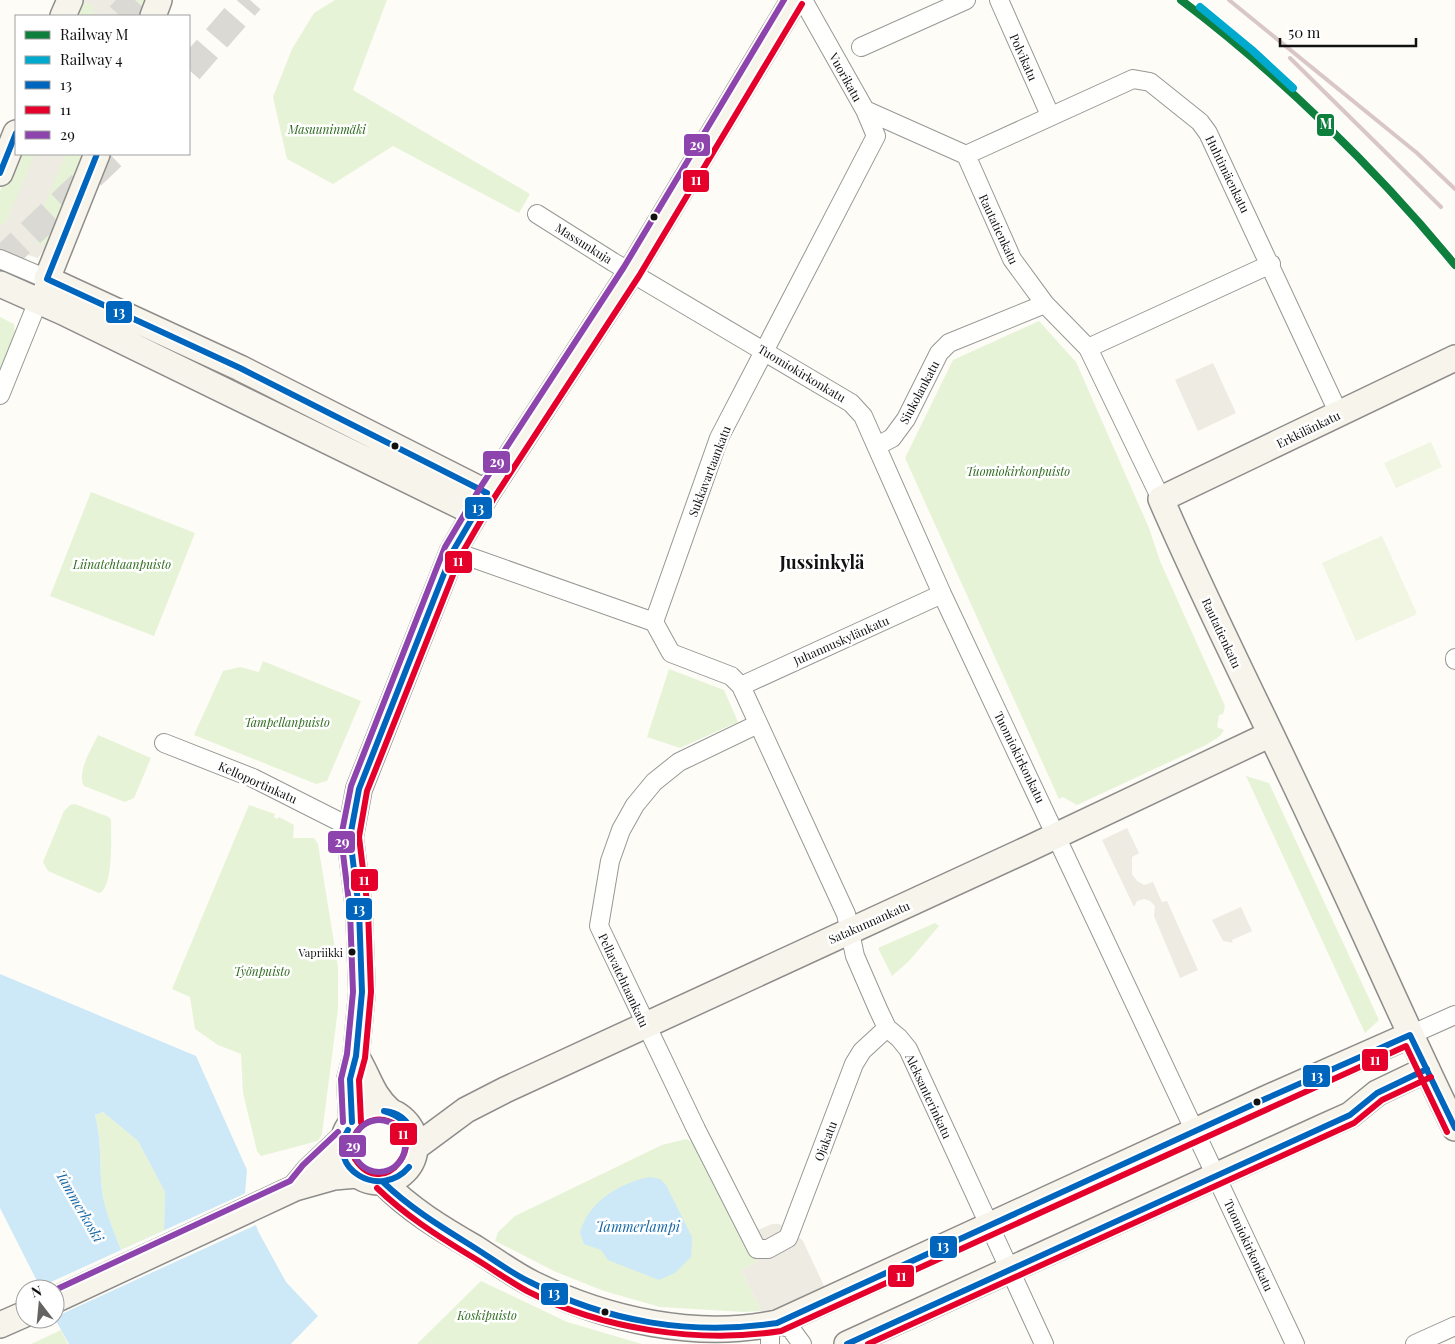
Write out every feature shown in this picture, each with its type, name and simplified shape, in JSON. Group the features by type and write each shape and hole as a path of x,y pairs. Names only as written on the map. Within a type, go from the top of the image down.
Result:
{"main road":[{"path":"64,15 70,0"},
{"path":"152,15 159,0"},
{"path":"357,1175 345,1158 350,1079 356,1056 362,992 362,953 350,827 359,789 453,550 481,503 631,272 794,0"},
{"path":"0,173 15,136"},
{"path":"42,289 97,155"},
{"path":"0,284 42,289 481,503"},
{"name":"Erkkilänkatu","path":"1161,499 1453,359"},
{"name":"Rautatienkatu","path":"1161,499 1248,690 1271,734 1372,947 1410,1035 1455,1128"},
{"name":"Satakunnankatu","path":"412,1158 466,1110 645,1024 1058,836 1271,734"},
{"path":"383,1182 402,1202 425,1215 458,1238 532,1283 559,1295 620,1316 650,1323 696,1328 765,1326 773,1334 989,1225 1410,1035"},
{"path":"356,1056 367,1074 378,1100 412,1130 412,1158 418,1192 425,1215"},
{"path":"847,1344 1350,1114 1377,1093 1426,1069"},
{"name":"Satakunnankatu","path":"395,1114 426,1116 466,1110"},
{"path":"286,1193 348,1130 370,1111 395,1114"},
{"path":"65,1295 286,1193 334,1177 357,1175 374,1182 383,1182 396,1178 412,1158"},
{"path":"0,1325 15,1318"},
{"path":"696,1328 747,1344"}],"street":[{"name":"Vuorikatu","path":"803,0 865,110 966,155"},
{"path":"861,47 966,0"},
{"name":"Polvikatu","path":"999,0 1050,115"},
{"name":"Huhtimäenkatu","path":"966,155 1050,115 1133,79 1150,82 1200,122 1208,133 1271,264 1338,414"},
{"name":"Sukkavartaankatu","path":"654,622 719,438 876,136 865,110"},
{"name":"Rautatienkatu","path":"966,155 1004,245 1044,304 1088,348 1161,499"},
{"name":"Massunkuja","path":"537,214 631,272"},
{"path":"0,259 42,289 0,395"},
{"path":"1088,348 1271,264"},
{"name":"Tuomiokirkonkatu","path":"631,272 851,403 863,416 942,594 1058,836 1295,1344"},
{"name":"Siukolankatu","path":"877,446 892,438 906,419 939,352 949,343 1044,304"},
{"path":"453,550 654,622 671,653 731,676 741,686"},
{"name":"Juhannuskylänkatu","path":"741,686 942,594"},
{"name":"Aleksanterinkatu","path":"741,686 846,914 855,956 887,1028 908,1049 1044,1344"},
{"name":"Pellavatehtaankatu","path":"758,724 679,762 654,782 635,805 621,830 610,861 599,926 754,1246 764,1250"},
{"name":"Kelloportinkatu","path":"164,743 254,778 350,827"},
{"path":"1410,1035 1455,1015"},
{"name":"Ojakatu","path":"764,1250 788,1238 854,1064 862,1051 887,1028"},
{"path":"1415,1344 1455,1326"},
{"path":"773,1334 791,1329 802,1344"}],"green space":[{"path":"79,0 149,0 142,15 72,15"},
{"name":"Masuuninmäki","path":"335,0 387,0 353,90 530,194 519,213 393,146 333,184 287,159 273,97 292,49 314,13"},
{"path":"15,154 85,155 46,247 0,227 0,191"},
{"path":"0,317 14,324 15,332 0,374"},
{"name":"Tuomiokirkonpuisto","path":"1039,321 1076,362 1149,528 1160,561 1225,706 1223,714 1219,715 1217,727 1224,730 1220,736 1206,745 1077,805 1063,797 1059,799 905,458 953,360"},
{"path":"1431,442 1442,467 1396,488 1384,463"},
{"name":"Liinatehtaanpuisto","path":"91,492 195,533 154,636 50,596"},
{"path":"1382,536 1417,614 1356,641 1322,563"},
{"name":"Tampellanpuisto","path":"263,661 361,701 327,781 316,784 194,735 223,671 240,667 259,672"},
{"path":"669,669 724,690 738,722 680,748 647,737"},
{"path":"98,735 151,758 134,798 125,802 84,786 82,781 83,768"},
{"path":"1246,776 1269,783 1379,1020 1365,1033"},
{"path":"75,804 109,817 111,820 109,872 104,889 99,893 48,871 43,862 64,811 70,805"},
{"name":"Työnpuisto","path":"249,805 275,814 274,817 277,819 279,817 294,825 293,838 314,838 318,844 338,967 338,1009 322,1134 318,1141 261,1156 257,1151 243,1093 241,1054 218,1045 195,1029 190,997 172,989"},
{"path":"935,923 939,926 909,961 892,976 878,948"},
{"path":"103,1112 138,1141 165,1192 164,1230 121,1250 103,1199 100,1143 95,1115"},
{"path":"686,1139 699,1146 757,1262 741,1270 761,1311 744,1312 660,1307 604,1291 556,1272 495,1241 498,1232 515,1216 662,1145"},
{"name":"Koskipuisto","path":"481,1281 567,1322 642,1344 417,1344"},
{"path":"61,1330 68,1344 31,1344"}],"shaded area":[{"path":"81,0 133,0 146,7 142,15 92,15 94,7"},
{"path":"35,155 66,155 33,233 36,242 46,247 38,258 25,254 23,259 0,249 0,226 6,222"},
{"path":"1213,363 1236,413 1198,431 1175,380"},
{"path":"1127,828 1139,853 1132,857 1132,874 1137,881 1144,885 1153,882 1162,902 1167,901 1198,970 1180,978 1154,916 1155,906 1150,901 1144,899 1137,901 1134,907 1102,840"},
{"path":"1241,907 1252,931 1232,940 1233,943 1223,941 1212,920"},
{"path":"772,1224 779,1224 791,1229 803,1241 825,1288 781,1309 763,1315 741,1270 757,1262 744,1236"}],"water":[{"name":"Tammerkoski","path":"0,974 196,1056 247,1170 245,1193 258,1231 286,1282 318,1316 291,1344 69,1344 61,1329 65,1329 65,1279 36,1279 0,1208","holes":["103,1112 138,1141 165,1192 164,1230 121,1250 103,1199 99,1134 95,1115"]},
{"name":"Tammerlampi","path":"650,1177 660,1179 666,1185 692,1237 691,1257 675,1273 659,1280 608,1260 601,1250 584,1244 580,1233 584,1222 597,1203 616,1189"}],"pier":[{"path":"248,1192 258,1224 65,1312 65,1279 58,1279"},
{"path":"320,1315 320,1318 294,1344 291,1344"}],"tunnel":[{"path":"121,15 135,0"},
{"path":"190,69 250,0"},
{"path":"0,262 113,155"}],"railway":[{"path":"1229,0 1417,153 1455,189"},
{"path":"1290,58 1441,207"}],"rail line":[{"name":"M","path":"1181,0 1254,59 1326,125 1393,194 1455,265"},
{"name":"4","path":"1200,7 1252,50 1293,88"}],"transit line":[{"name":"29","path":"343,1122 341,1079 347,1054 353,992 350,911 341,837 351,786 445,547 480,488 624,267 784,0"},
{"name":"11","path":"361,1122 359,1080 365,1058 371,992 368,910 359,837 367,791 461,555 494,498 639,276 802,4"},
{"name":"13","path":"0,173 15,136"},
{"name":"13","path":"97,155 47,279 240,368 487,493 453,551 359,789 350,837 359,910 362,992 356,1056 350,1079 352,1122"},
{"name":"13","path":"383,1182 416,1209 516,1275 559,1296 619,1316 650,1322 713,1328 745,1327 777,1323 1265,1099 1410,1035 1455,1128"},
{"name":"11","path":"377,1188 410,1216 445,1240 520,1287 556,1304 618,1324 651,1330 717,1336 749,1335 781,1331 1406,1046 1447,1132"},
{"name":"13","path":"847,1344 1350,1115 1377,1093 1427,1069"},
{"name":"11","path":"868,1344 1354,1123 1382,1100 1431,1077"},
{"name":"13","path":"384,1111 401,1119 413,1134"},
{"name":"13","path":"384,1111 394,1113 402,1118 413,1134"},
{"name":"29","path":"374,1120 384,1120 398,1127 405,1141 405,1146 405,1151 398,1165 384,1172 374,1172 364,1168 357,1161 353,1151 353,1141 357,1131 364,1124 374,1120"},
{"name":"11","path":"355,1158 354,1137 361,1127 371,1121 388,1121 400,1128 406,1139 405,1151 399,1162 390,1170 379,1174 367,1171 355,1159"},
{"name":"13","path":"348,1130 343,1144 344,1157 359,1176 371,1180 384,1181 397,1177 409,1167"},
{"name":"29","path":"65,1285 290,1181 303,1165 338,1132"}],"place":[{"name":"Vapriikki","path":"352,952"}],"district":[{"name":"Jussinkylä","path":"822,562"}]}
